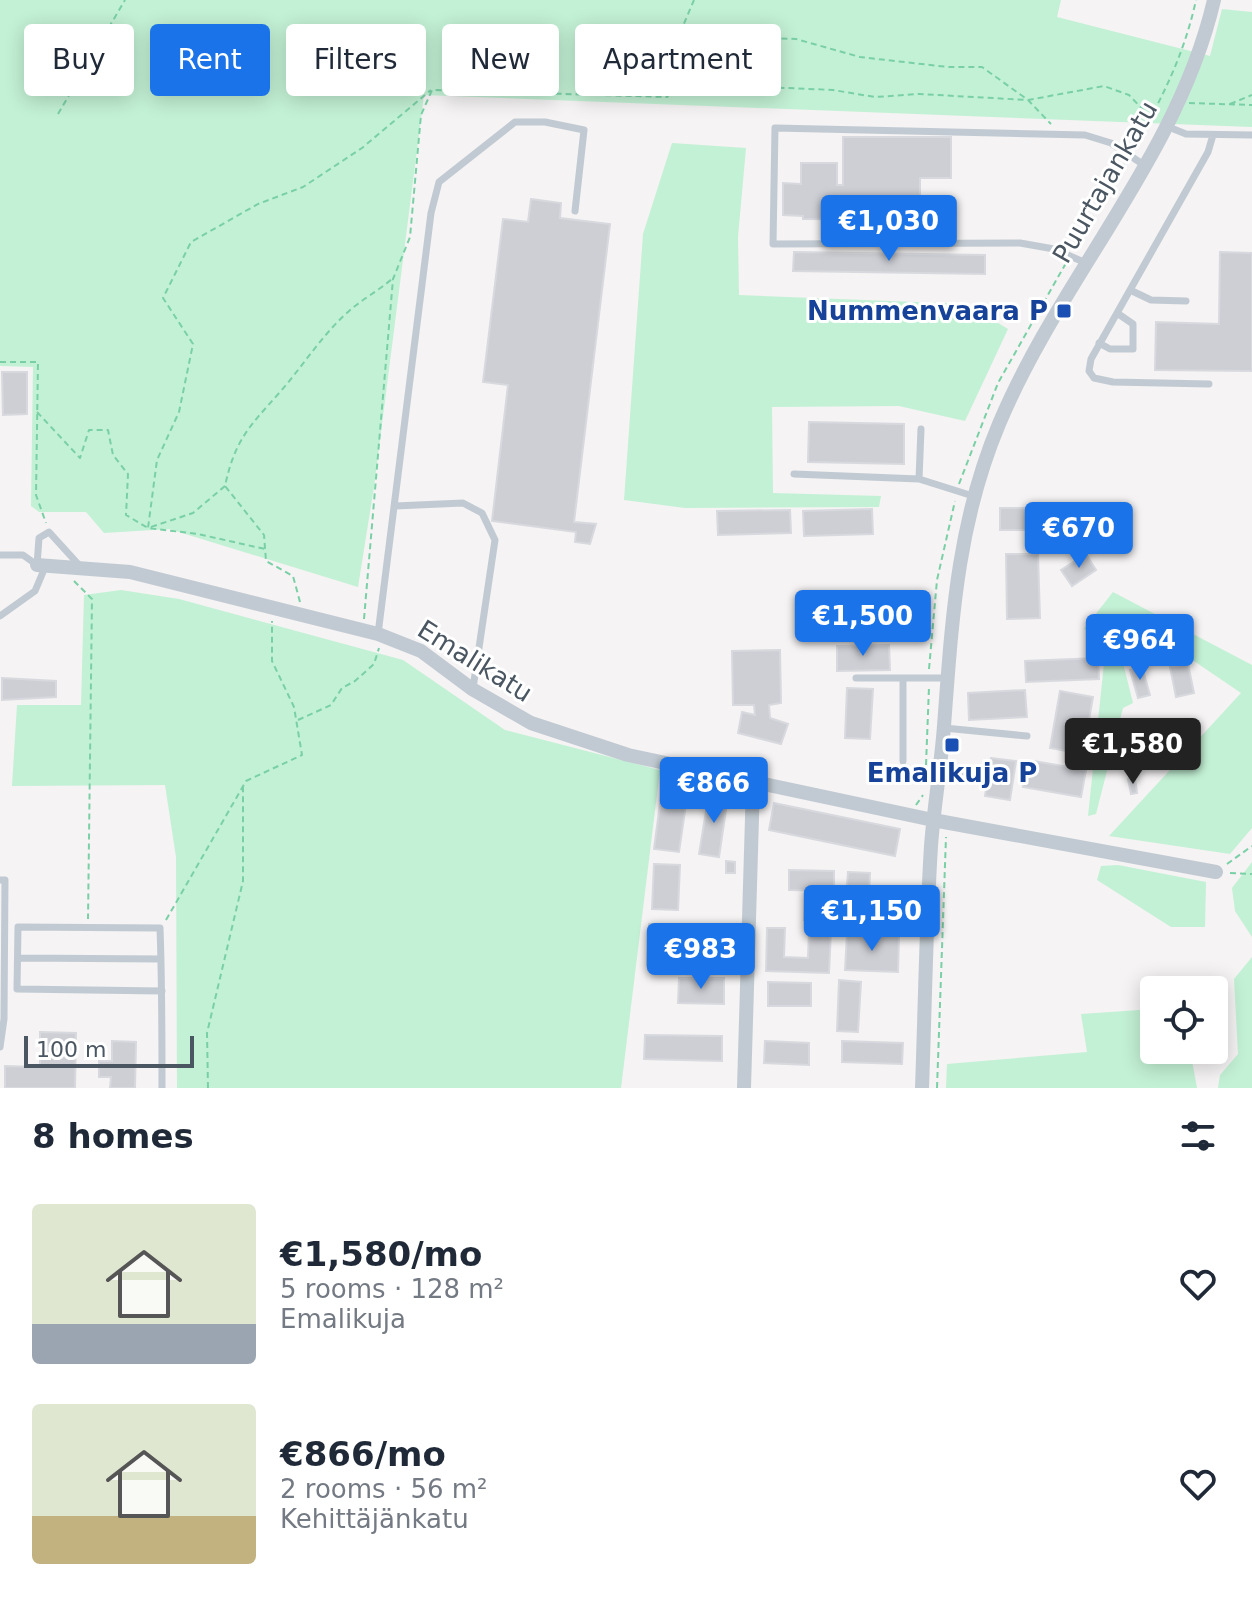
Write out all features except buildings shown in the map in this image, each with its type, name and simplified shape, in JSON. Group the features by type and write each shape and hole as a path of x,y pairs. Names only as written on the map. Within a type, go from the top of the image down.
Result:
{"street":[{"name":"Puurtajankatu","path":"922,1088 940,821 933,772 944,728 955,582 973,496 1000,421 1024,372 1181,100 1204,43 1214,0"},
{"name":"Emalikatu","path":"48,565 130,572 272,608 363,624 421,651 472,689 531,723 628,755 753,784 1216,872"},
{"path":"744,1088 753,784"}],"lane":[{"path":"380,631 431,213 439,182 515,122 545,122 584,130 575,211"},
{"path":"1166,126 1186,134 1252,135"},
{"path":"1086,263 1072,255 1020,243 773,244 775,128 1085,135 1111,143 1144,165"},
{"path":"1209,384 1100,381 1089,371 1099,343 1208,152 1213,135"},
{"path":"1130,290 1151,300 1186,301"},
{"path":"1099,343 1110,349 1133,349 1133,324 1117,313"},
{"path":"919,479 921,429"},
{"path":"794,474 919,479 973,496"},
{"path":"395,506 463,503 482,513 495,540 472,689"},
{"path":"0,616 35,591 48,565 39,538 49,532 80,567"},
{"path":"0,555 23,555 48,565"},
{"path":"856,678 947,678"},
{"path":"903,678 903,761"},
{"path":"944,728 1027,736"},
{"path":"933,772 982,775"},
{"path":"0,880 5,880 4,1019 0,1047"},
{"path":"162,991 17,989 18,927 160,928 162,991 162,1088"},
{"path":"18,958 161,959"}],"path":[{"path":"58,114 125,0"},
{"path":"684,24 694,0"},
{"path":"933,772 929,677 937,580 957,492 998,383 1170,84 1187,39 1196,0"},
{"path":"781,39 796,39 860,57 948,67 982,67 1028,100 1048,119 1058,135"},
{"path":"781,88 833,90 875,97 919,94 1028,100 1104,86 1129,95 1151,118"},
{"path":"148,528 157,460 179,412 193,344 163,298 191,242 258,204 303,187 362,148 432,90 575,94"},
{"path":"363,624 393,279 410,237 421,115 432,90"},
{"path":"1229,105 1252,95"},
{"path":"633,96 668,96"},
{"path":"1181,100 1252,105"},
{"path":"148,528 193,513 225,486 230,460 250,423 347,312 393,279"},
{"path":"0,362 38,362 36,495 49,532"},
{"path":"37,412 80,458 89,430 108,430 113,455 128,474 126,515 148,528 198,534 265,549"},
{"path":"225,486 264,535 266,561 293,576 300,604"},
{"path":"48,565 92,599 88,928"},
{"path":"160,928 246,781 302,755 294,707 272,661 272,608"},
{"path":"296,721 331,705 342,688 374,664 380,631 353,617"},
{"path":"208,1088 207,1033 243,881 243,786"},
{"path":"914,816 916,802 925,788"},
{"path":"937,1088 940,821"},
{"path":"1216,872 1252,846"},
{"path":"1216,872 1252,874"}],"green space":[{"path":"0,0 1061,0 1057,17 1210,56 1222,9 1252,12 1252,127 450,96 559,96 559,24 442,24 442,96 426,95 426,24 286,24 286,96 424,96 374,487 358,587 169,529 104,533 86,512 39,512 31,506 33,367 0,366"},
{"path":"672,143 746,148 738,237 739,295 967,304 1008,329 965,421 899,406 772,407 773,493 881,496 879,507 685,508 624,500 643,234"},
{"path":"121,590 179,599 403,660 505,730 660,770 621,1088 177,1088 176,857 165,785 12,786 17,705 81,705 84,595"},
{"path":"1113,592 1252,665 1252,828 1230,854 1109,836 1241,693 1191,659 1128,652 1123,663 1133,703 1123,708 1096,814 1088,816 1107,635 1084,629"},
{"path":"1252,862 1252,937 1235,911 1232,888"},
{"path":"1118,865 1206,882 1205,927 1171,927 1097,880 1101,866"},
{"path":"1252,957 1252,1088 1218,1088 1220,1075 1238,1054 1234,979"},
{"path":"1140,1010 1140,1064 1193,1064 1197,1088 946,1088 947,1064 1087,1052 1081,1014"}],"place":[{"name":"Nummenvaara P","path":"1064,311"},
{"name":"Emalikuja P","path":"952,745"}]}
